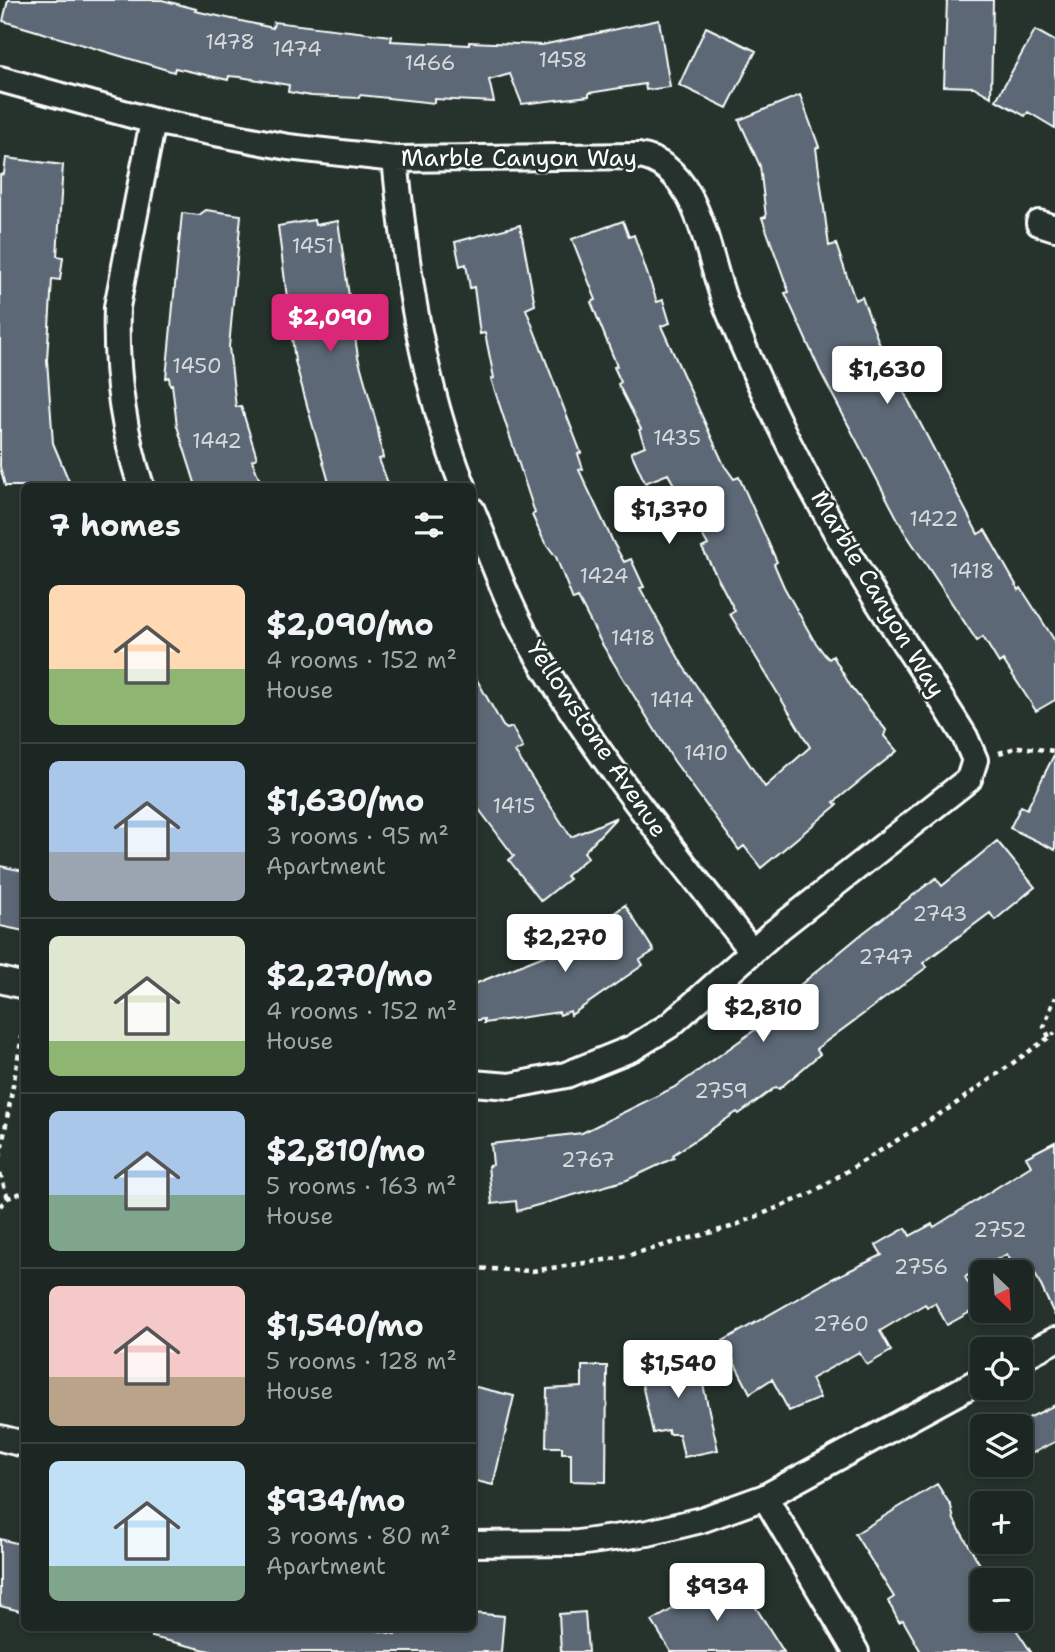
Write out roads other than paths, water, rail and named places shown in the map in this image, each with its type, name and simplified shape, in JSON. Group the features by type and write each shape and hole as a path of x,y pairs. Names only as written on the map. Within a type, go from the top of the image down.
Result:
{"street":[{"name":"Marble Canyon Way","path":"0,79 153,121 288,147 395,159 639,156 656,159 681,180 700,223 726,304 765,394 864,579 965,737 975,760 969,779 865,858 752,951"},
{"path":"140,483 124,427 116,337 117,307 153,121"},
{"path":"395,159 410,293 443,427 462,483"},
{"name":"Yellowstone Avenue","path":"476,519 515,612 557,687 626,789 752,951"},
{"path":"476,1083 510,1086 566,1075 633,1048 670,1025 752,951"},
{"path":"0,980 21,985"},
{"path":"1033,1351 1055,1340"},
{"path":"476,1545 578,1544 648,1533 701,1520 765,1497 970,1386"},
{"path":"0,1438 21,1443"},
{"path":"765,1497 856,1652"}]}
